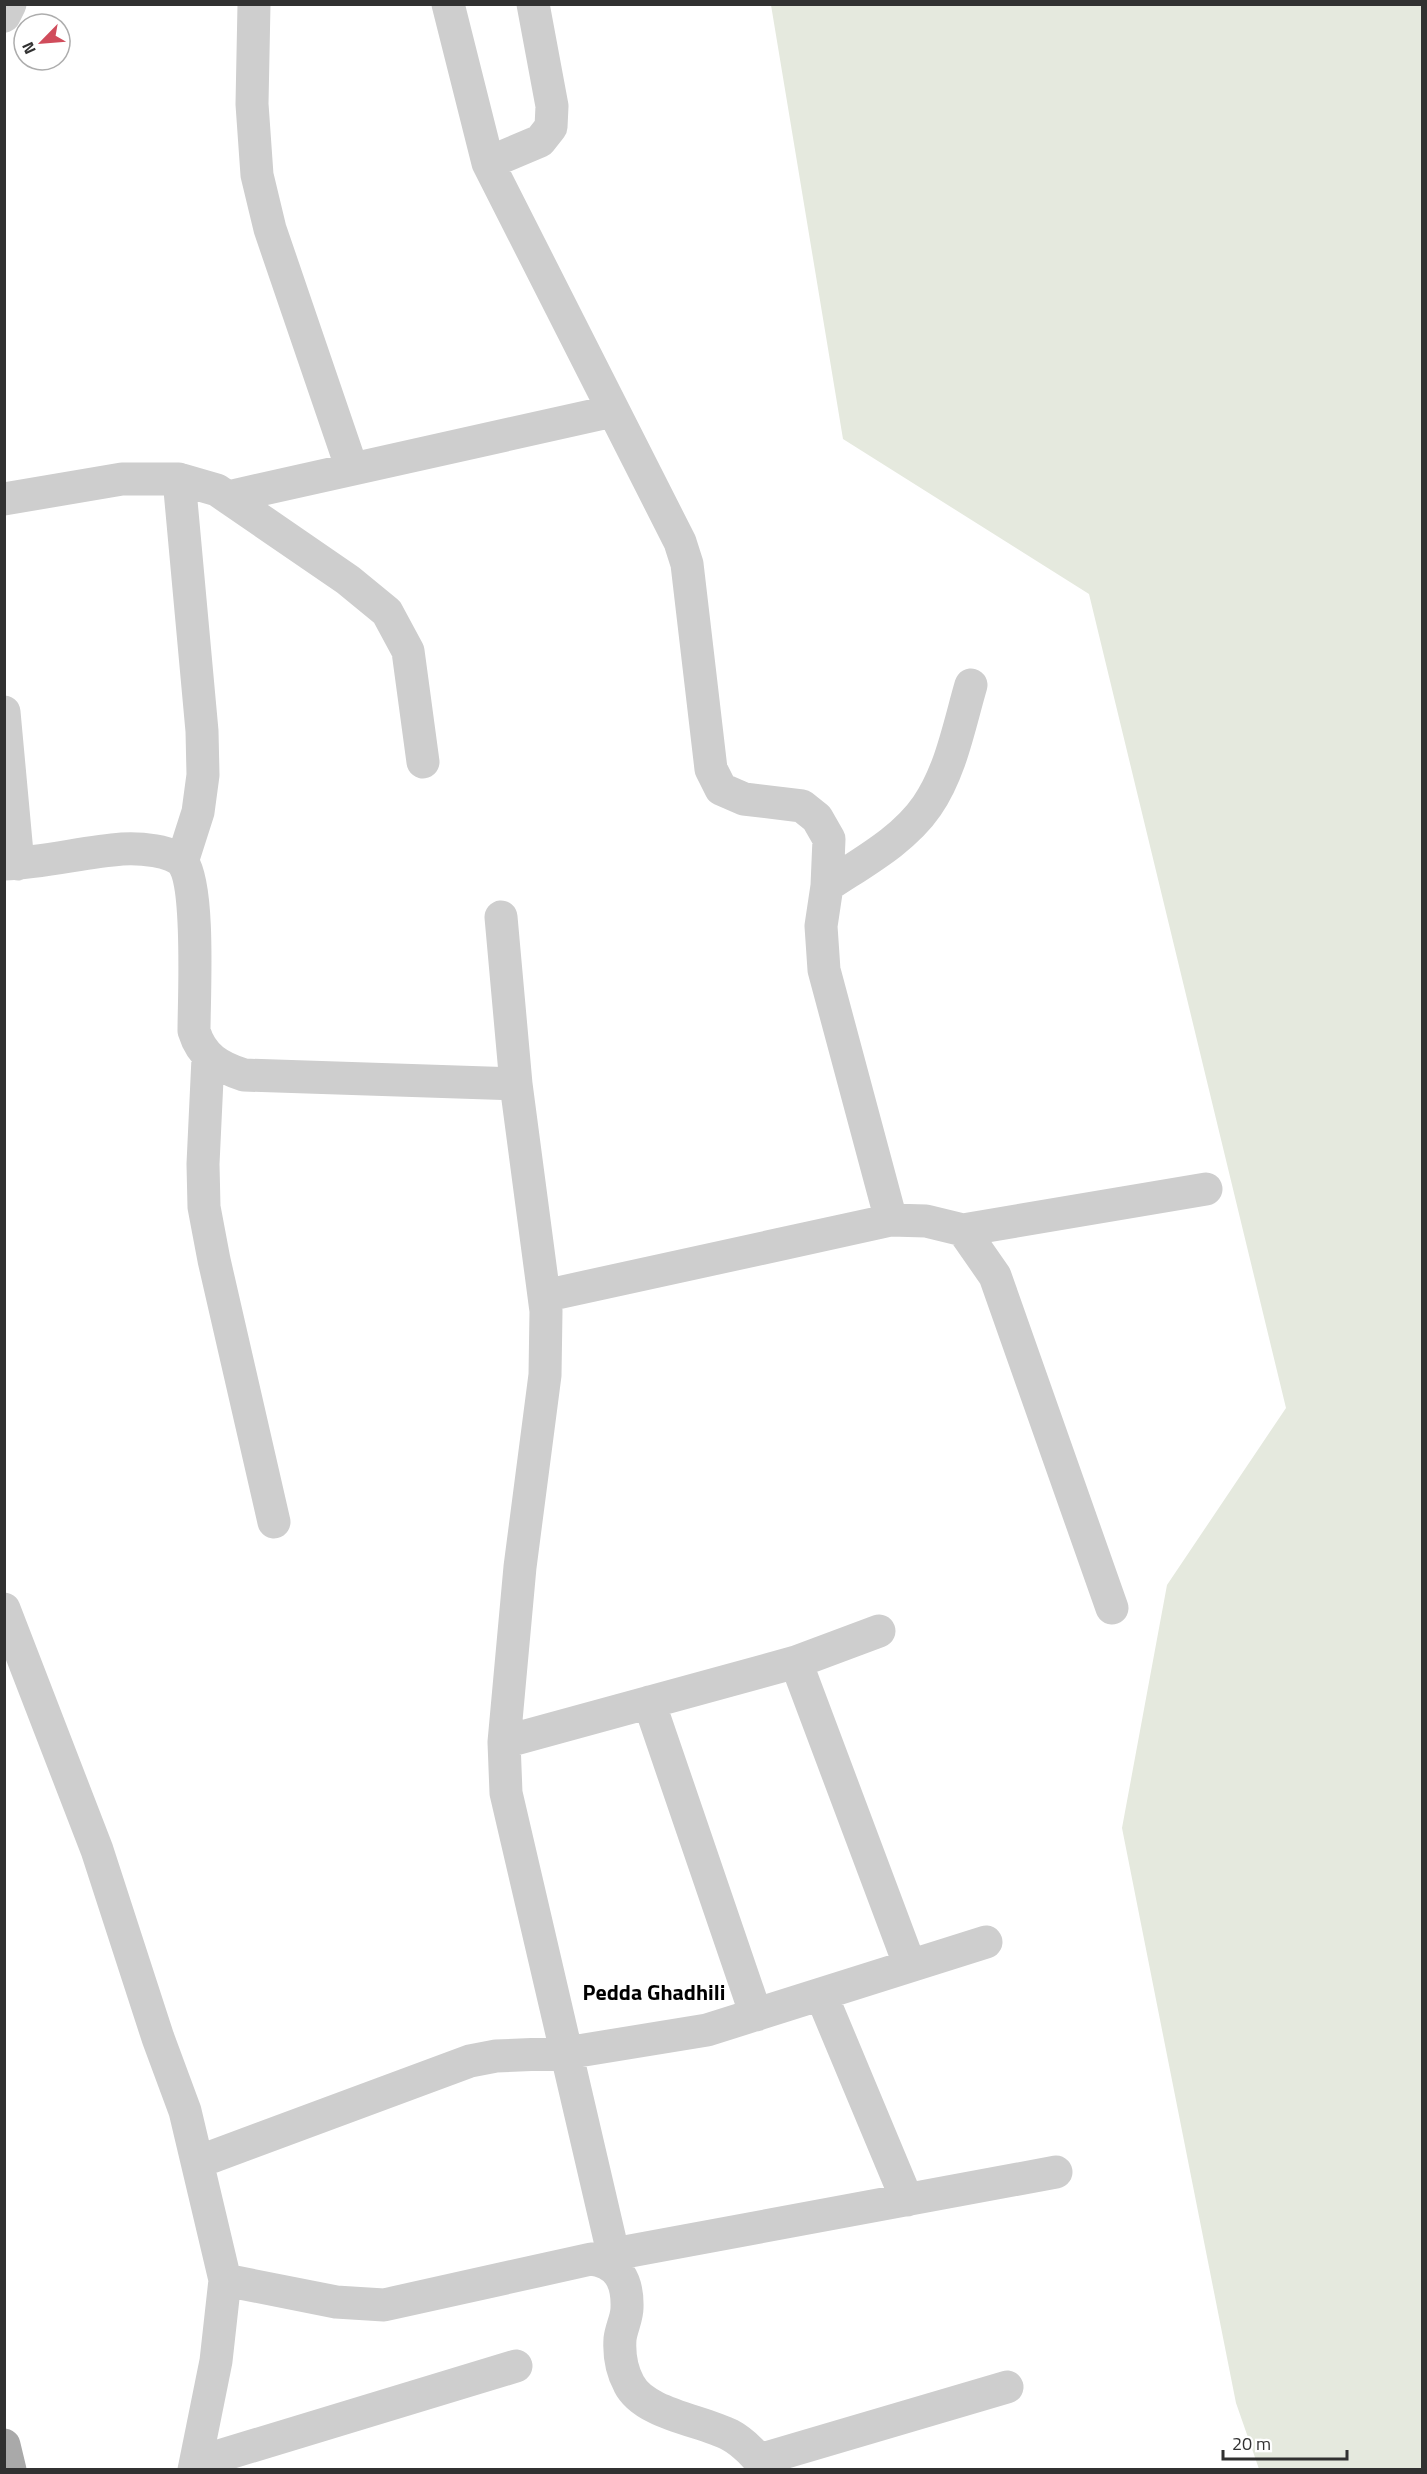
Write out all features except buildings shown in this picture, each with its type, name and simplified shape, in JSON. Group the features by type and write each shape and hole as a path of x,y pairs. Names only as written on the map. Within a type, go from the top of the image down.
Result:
{"main road":[{"path":"4,2445 10,2469"}],"street":[{"path":"4,16 10,4"},
{"path":"254,4 252,104 257,175 270,229 352,469"},
{"path":"448,4 488,163 670,522 687,564 711,769 721,789 744,800 802,806 817,818 829,839 827,886 821,926 824,970 891,1220"},
{"path":"488,163 540,141 551,127 552,106 532,4"},
{"path":"228,498 613,411"},
{"path":"4,499 122,478 179,479 218,490 348,580 387,612 408,651 423,762"},
{"path":"179,479 202,731 203,774 198,812 182,862"},
{"path":"827,886 891,843 927,806 947,766 971,685"},
{"path":"4,712 11,864 124,849 170,855 182,862 189,879 193,910 194,1031 199,1047 208,1058 225,1069 244,1075 516,1084"},
{"path":"501,917 516,1084 544,1296 545,1376 520,1567 504,1742 506,1793 615,2262 626,2288 627,2309 620,2340 623,2371 630,2387 639,2398 667,2412 732,2436 763,2464 1007,2387"},
{"path":"208,1058 203,1164 204,1207 274,1522"},
{"path":"544,1296 891,1220 926,1221 963,1230 1206,1189"},
{"path":"963,1230 995,1276 1112,1608"},
{"path":"4,1609 97,1850 158,2038 185,2111 225,2280 216,2361 195,2466 516,2366"},
{"path":"504,1742 796,1662 879,1631"},
{"path":"796,1662 910,1966"},
{"path":"649,1702 756,2014"},
{"path":"198,2162 470,2061 496,2056 566,2053 707,2030 986,1942"},
{"path":"821,1994 907,2199"},
{"path":"225,2280 336,2302 384,2305 591,2259 615,2262 907,2199 1056,2172"}],"shaded area":[{"path":"771,5 1422,5 1422,2469 1259,2469 1236,2403 1122,1828 1167,1585 1286,1408 1089,594 843,439"}],"district":[{"name":"Pedda Ghadhili","path":"654,1992"}]}
